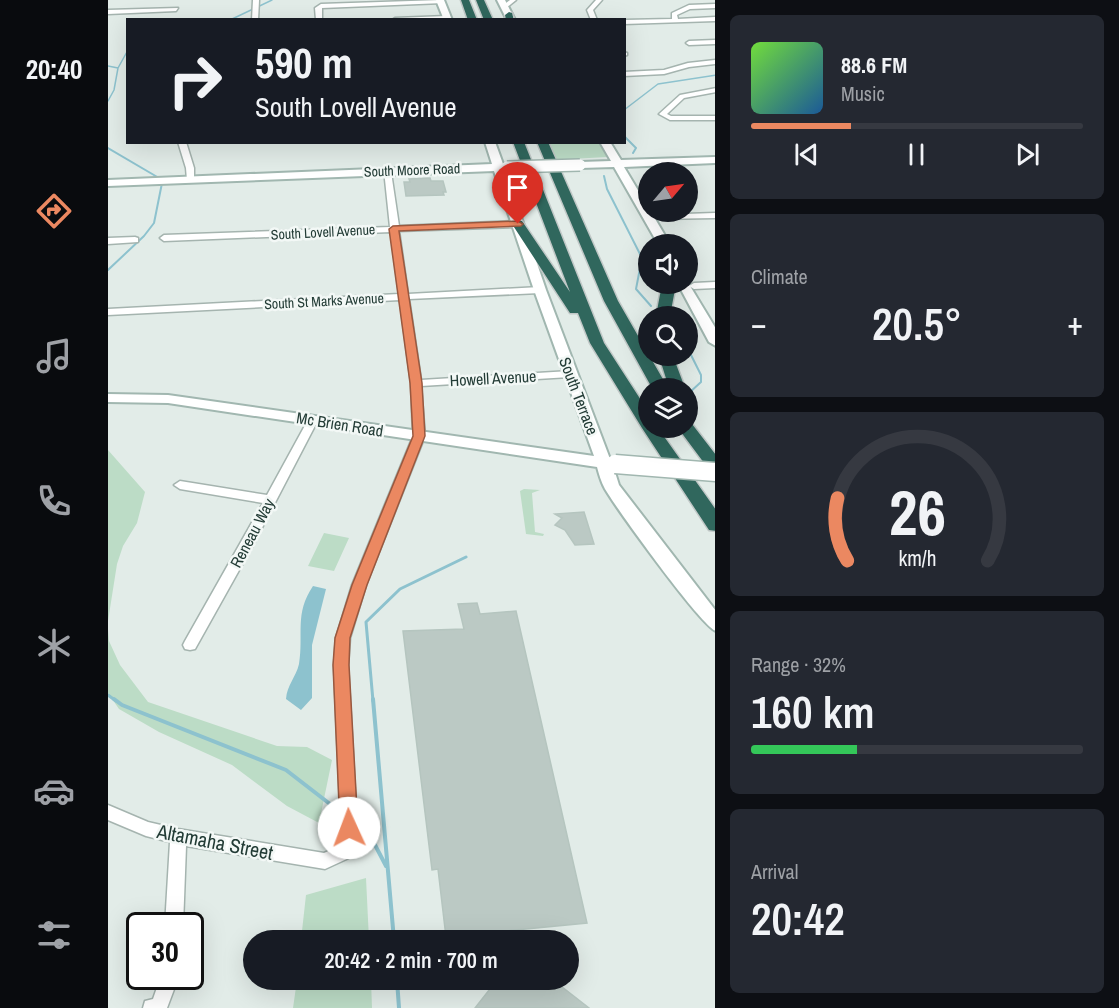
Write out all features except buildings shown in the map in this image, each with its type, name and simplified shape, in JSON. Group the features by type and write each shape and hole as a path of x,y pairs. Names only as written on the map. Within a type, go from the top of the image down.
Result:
{"highway":[{"path":"465,0 471,18"},
{"path":"480,0 488,18"},
{"path":"519,144 597,342"},
{"path":"543,144 611,301 654,378"},
{"path":"518,224 638,408"},
{"path":"657,438 715,524"},
{"path":"695,438 715,466"}],"street":[{"path":"174,18 179,0"},
{"path":"255,18 256,0"},
{"path":"507,12 513,0"},
{"path":"593,18 591,10 599,0"},
{"path":"319,18 318,8 321,6 441,1 448,18"},
{"path":"675,21 674,14 689,7 715,6"},
{"path":"108,12 176,9"},
{"path":"626,22 715,20"},
{"path":"689,43 715,42"},
{"path":"626,74 664,72 688,64 715,62"},
{"path":"715,90 682,96 662,114 670,118 715,118"},
{"path":"183,144 191,180"},
{"name":"South Terrace","path":"491,144 502,167 518,224 570,374 610,464 611,486 696,601 715,623"},
{"path":"606,144 658,234"},
{"name":"South Moore Road","path":"108,183 715,160"},
{"path":"387,172 393,229 416,383 419,436"},
{"path":"698,216 715,215"},
{"name":"South Lovell Avenue","path":"164,238 518,224"},
{"path":"108,241 135,240"},
{"path":"698,285 715,285"},
{"name":"South St Marks Avenue","path":"108,312 540,290"},
{"path":"693,294 715,340"},
{"name":"Howell Avenue","path":"416,383 570,374"},
{"name":"Mc Brien Road","path":"108,398 168,399 610,464 715,472"},
{"name":"Reneau Way","path":"190,645 313,420"},
{"name":"Altamaha Street","path":"108,812 146,829 178,837 325,861 345,852 349,828 341,665 342,638 360,585 419,436"},
{"path":"180,485 270,500"},
{"path":"175,912 178,837"},
{"path":"152,1008 159,1006 165,990"}],"green space":[{"path":"546,144 600,144 607,157 554,160"},
{"path":"108,450 145,492 137,523 123,546 117,564 108,621"},
{"path":"540,490 532,493 535,532 544,534 543,536 526,534 520,491"},
{"path":"324,533 349,538 334,571 308,566"},
{"path":"108,629 109,641 120,665 148,702 277,746 307,747 332,760 319,823 287,806 232,765 159,732 119,709 108,693"},
{"path":"366,878 369,930 302,930 306,895"},
{"path":"296,990 371,990 372,1008 293,1008"}],"water":[{"path":"313,586 326,589 312,645 312,698 301,710 286,699 299,664 303,606"}],"waterway":[{"path":"234,18 272,0"},
{"path":"118,68 126,54"},
{"path":"108,66 118,68"},
{"path":"108,101 114,90 118,68"},
{"path":"626,108 658,84 715,75"},
{"path":"626,138 636,148 633,153"},
{"path":"108,148 159,178"},
{"path":"604,176 607,189 642,258 636,289 651,306"},
{"path":"108,270 144,236 154,223 162,183"},
{"path":"696,366 701,375 701,382 698,385"},
{"path":"373,701 366,622 400,589 466,557"},
{"path":"108,695 116,701"},
{"path":"114,699 122,705 286,770 339,811"},
{"path":"373,699 393,930"},
{"path":"359,827 374,843 386,866"},
{"path":"398,990 399,1008"}],"route":[{"path":"349,828 345,705 341,665 342,638 360,585 419,436 416,383 393,229 518,224"}]}
